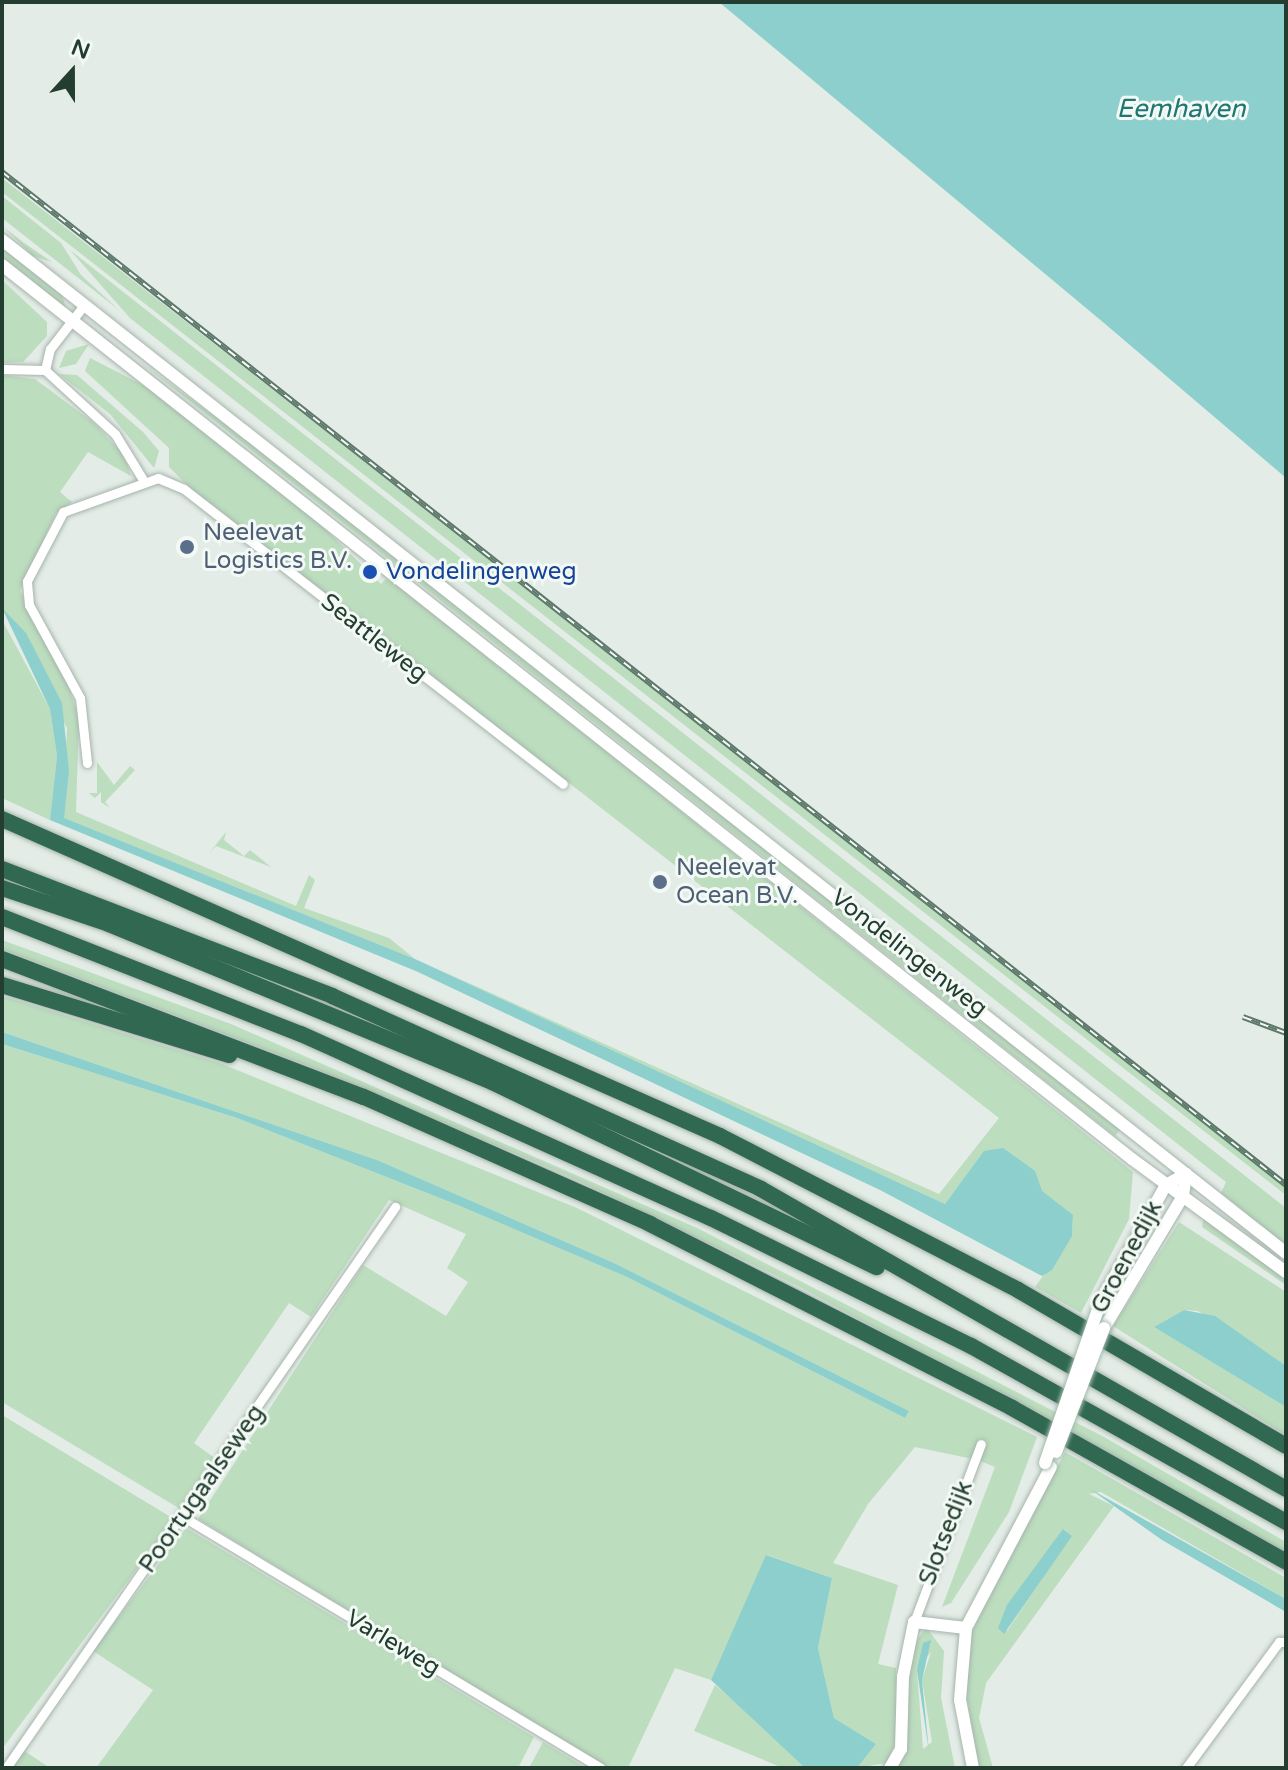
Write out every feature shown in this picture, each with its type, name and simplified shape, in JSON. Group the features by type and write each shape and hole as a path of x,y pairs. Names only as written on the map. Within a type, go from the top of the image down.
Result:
{"highway":[{"path":"2,819 720,1136 1018,1290 1286,1446"},
{"path":"2,869 332,996 605,1114 761,1189 1286,1489"},
{"path":"2,888 123,930 492,1082 1020,1337"},
{"path":"2,917 171,980 711,1218 971,1346 1286,1522"},
{"path":"2,928 171,980"},
{"path":"2,959 364,1097 768,1280 1286,1562"},
{"path":"2,985 364,1097"}],"main road":[{"name":"Vondelingenweg","path":"2,240 1286,1253"},
{"name":"Vondelingenweg","path":"2,265 1166,1185 1286,1272"},
{"name":"Groenedijk","path":"1048,1465 1100,1303 1166,1185 1186,1174"},
{"name":"Groenedijk","path":"966,1628 1033,1498 1113,1309 1183,1196 1186,1174"},
{"path":"1168,1220 1203,1211"},
{"name":"Slotsedijk","path":"890,1768 901,1749 903,1677 914,1622 966,1628"},
{"path":"966,1628 960,1700 973,1768"}],"street":[{"path":"45,370 50,349 84,305"},
{"path":"2,369 45,370 115,434 142,478 120,498 63,512 27,581 29,605 80,698 87,763"},
{"name":"Seattleweg","path":"142,478 184,489 563,784"},
{"name":"Poortugaalseweg","path":"6,1768 185,1518 395,1207"},
{"name":"Slotsedijk","path":"914,1622 981,1444"},
{"name":"Varleweg","path":"185,1518 601,1768"},
{"path":"1186,1768 1279,1642 1286,1642"}],"green space":[{"path":"2,178 1286,1181 1284,1193 2,192"},
{"path":"2,196 61,243 81,275 119,310 2,218"},
{"path":"2,226 24,243 52,262 33,256"},
{"path":"2,247 62,295 66,308 2,257"},
{"path":"70,250 1286,1208 1286,1245 1221,1193 1226,1182 130,318"},
{"path":"2,280 47,322 47,336 23,362 2,363"},
{"path":"89,344 76,364 59,368 66,351"},
{"path":"90,358 147,387 322,526 381,584 386,579 408,593 1133,1172 1129,1219 1081,1313 1035,1287 1072,1236 1073,1216 984,1152 945,1204 415,959 939,1194 999,1118 188,486 169,467 169,448 85,371"},
{"path":"143,364 247,440 1120,1130 1115,1136"},
{"path":"59,374 77,375 143,432 159,451 154,468 110,414"},
{"path":"2,375 35,379 94,423 124,455 131,476 88,452 60,492 72,502 56,513 20,591 60,662 79,717 76,812 296,906 309,875 315,880 304,908 389,938 415,959 63,818 67,728 2,608"},
{"path":"2,620 50,709 57,756 50,820 2,798"},
{"path":"97,762 114,785 130,766 135,770 105,802 110,808 101,802 101,792 95,798 89,793 97,793"},
{"path":"226,832 224,840 244,856 250,850 271,867 216,846 210,852"},
{"path":"2,940 231,1024 697,1228 1104,1437 1286,1542 1286,1552 800,1287 566,1175 314,1068 2,949"},
{"path":"2,996 222,1064 577,1208 1037,1437 1009,1512 951,1603 942,1607 995,1467 978,1460 915,1447 868,1504 833,1563 898,1585 878,1664 896,1668 897,1741 886,1763 857,1768 876,1744 834,1718 818,1648 832,1578 767,1555 711,1680 675,1668 628,1768 608,1768 198,1519 363,1265 446,1316 468,1282 447,1268 466,1234 389,1200 311,1317 289,1303 194,1443 216,1459 182,1510 2,1402 2,1044 237,1118 460,1206 627,1277 905,1418 909,1411 614,1263 377,1160 2,1032"},
{"path":"1204,1218 1286,1278 1286,1285 1202,1227"},
{"path":"1179,1222 1286,1292 1286,1366 1198,1311 1184,1310 1154,1327 1286,1407 1286,1435 1113,1326"},
{"path":"2,1415 174,1519 2,1749"},
{"path":"1065,1452 1286,1578 1286,1599 1101,1492 1089,1494 1114,1506 986,1683 979,1718 993,1768 979,1768 966,1693 970,1635","holes":["1064,1529 1071,1536 1007,1631 998,1628"]},
{"path":"186,1528 534,1737 518,1768 96,1768 153,1690 93,1651"},
{"path":"926,1627 944,1651 941,1698 955,1768 895,1768 914,1645","holes":["931,1652 922,1680 932,1742 923,1749 917,1670"]},
{"path":"715,1685 805,1768 783,1768 694,1731"},
{"path":"543,1742 586,1768 529,1768"},
{"path":"20,1748 50,1768 13,1768"}],"water":[{"name":"Eemhaven","path":"719,2 1286,2 1286,478 1104,323"},
{"path":"2,608 26,633 62,703 69,771 64,818 415,959 945,1204 984,1151 1003,1148 1035,1171 1042,1191 1073,1215 1072,1236 1052,1270 1042,1276 880,1190 418,972 50,820 57,756 50,709"},
{"path":"2,1032 377,1160 614,1263 909,1411 905,1418 627,1277 460,1206 237,1118 2,1044"},
{"path":"1184,1310 1215,1316 1286,1366 1286,1407 1154,1327"},
{"path":"1090,1489 1286,1599 1286,1612 1162,1540"},
{"path":"1063,1529 1072,1536 1004,1634 998,1628 1007,1605"},
{"path":"766,1555 832,1578 818,1648 834,1718 876,1744 857,1768 805,1768 711,1680"},
{"path":"931,1640 922,1680 929,1752 917,1670 923,1643"}],"railway":[{"path":"2,172 1286,1185"},
{"path":"1243,1017 1286,1033"}],"place":[{"name":"Neelevat Logistics B.V.","path":"187,547"},
{"name":"Vondelingenweg","path":"370,572"},
{"name":"Neelevat Ocean B.V.","path":"660,882"}]}
